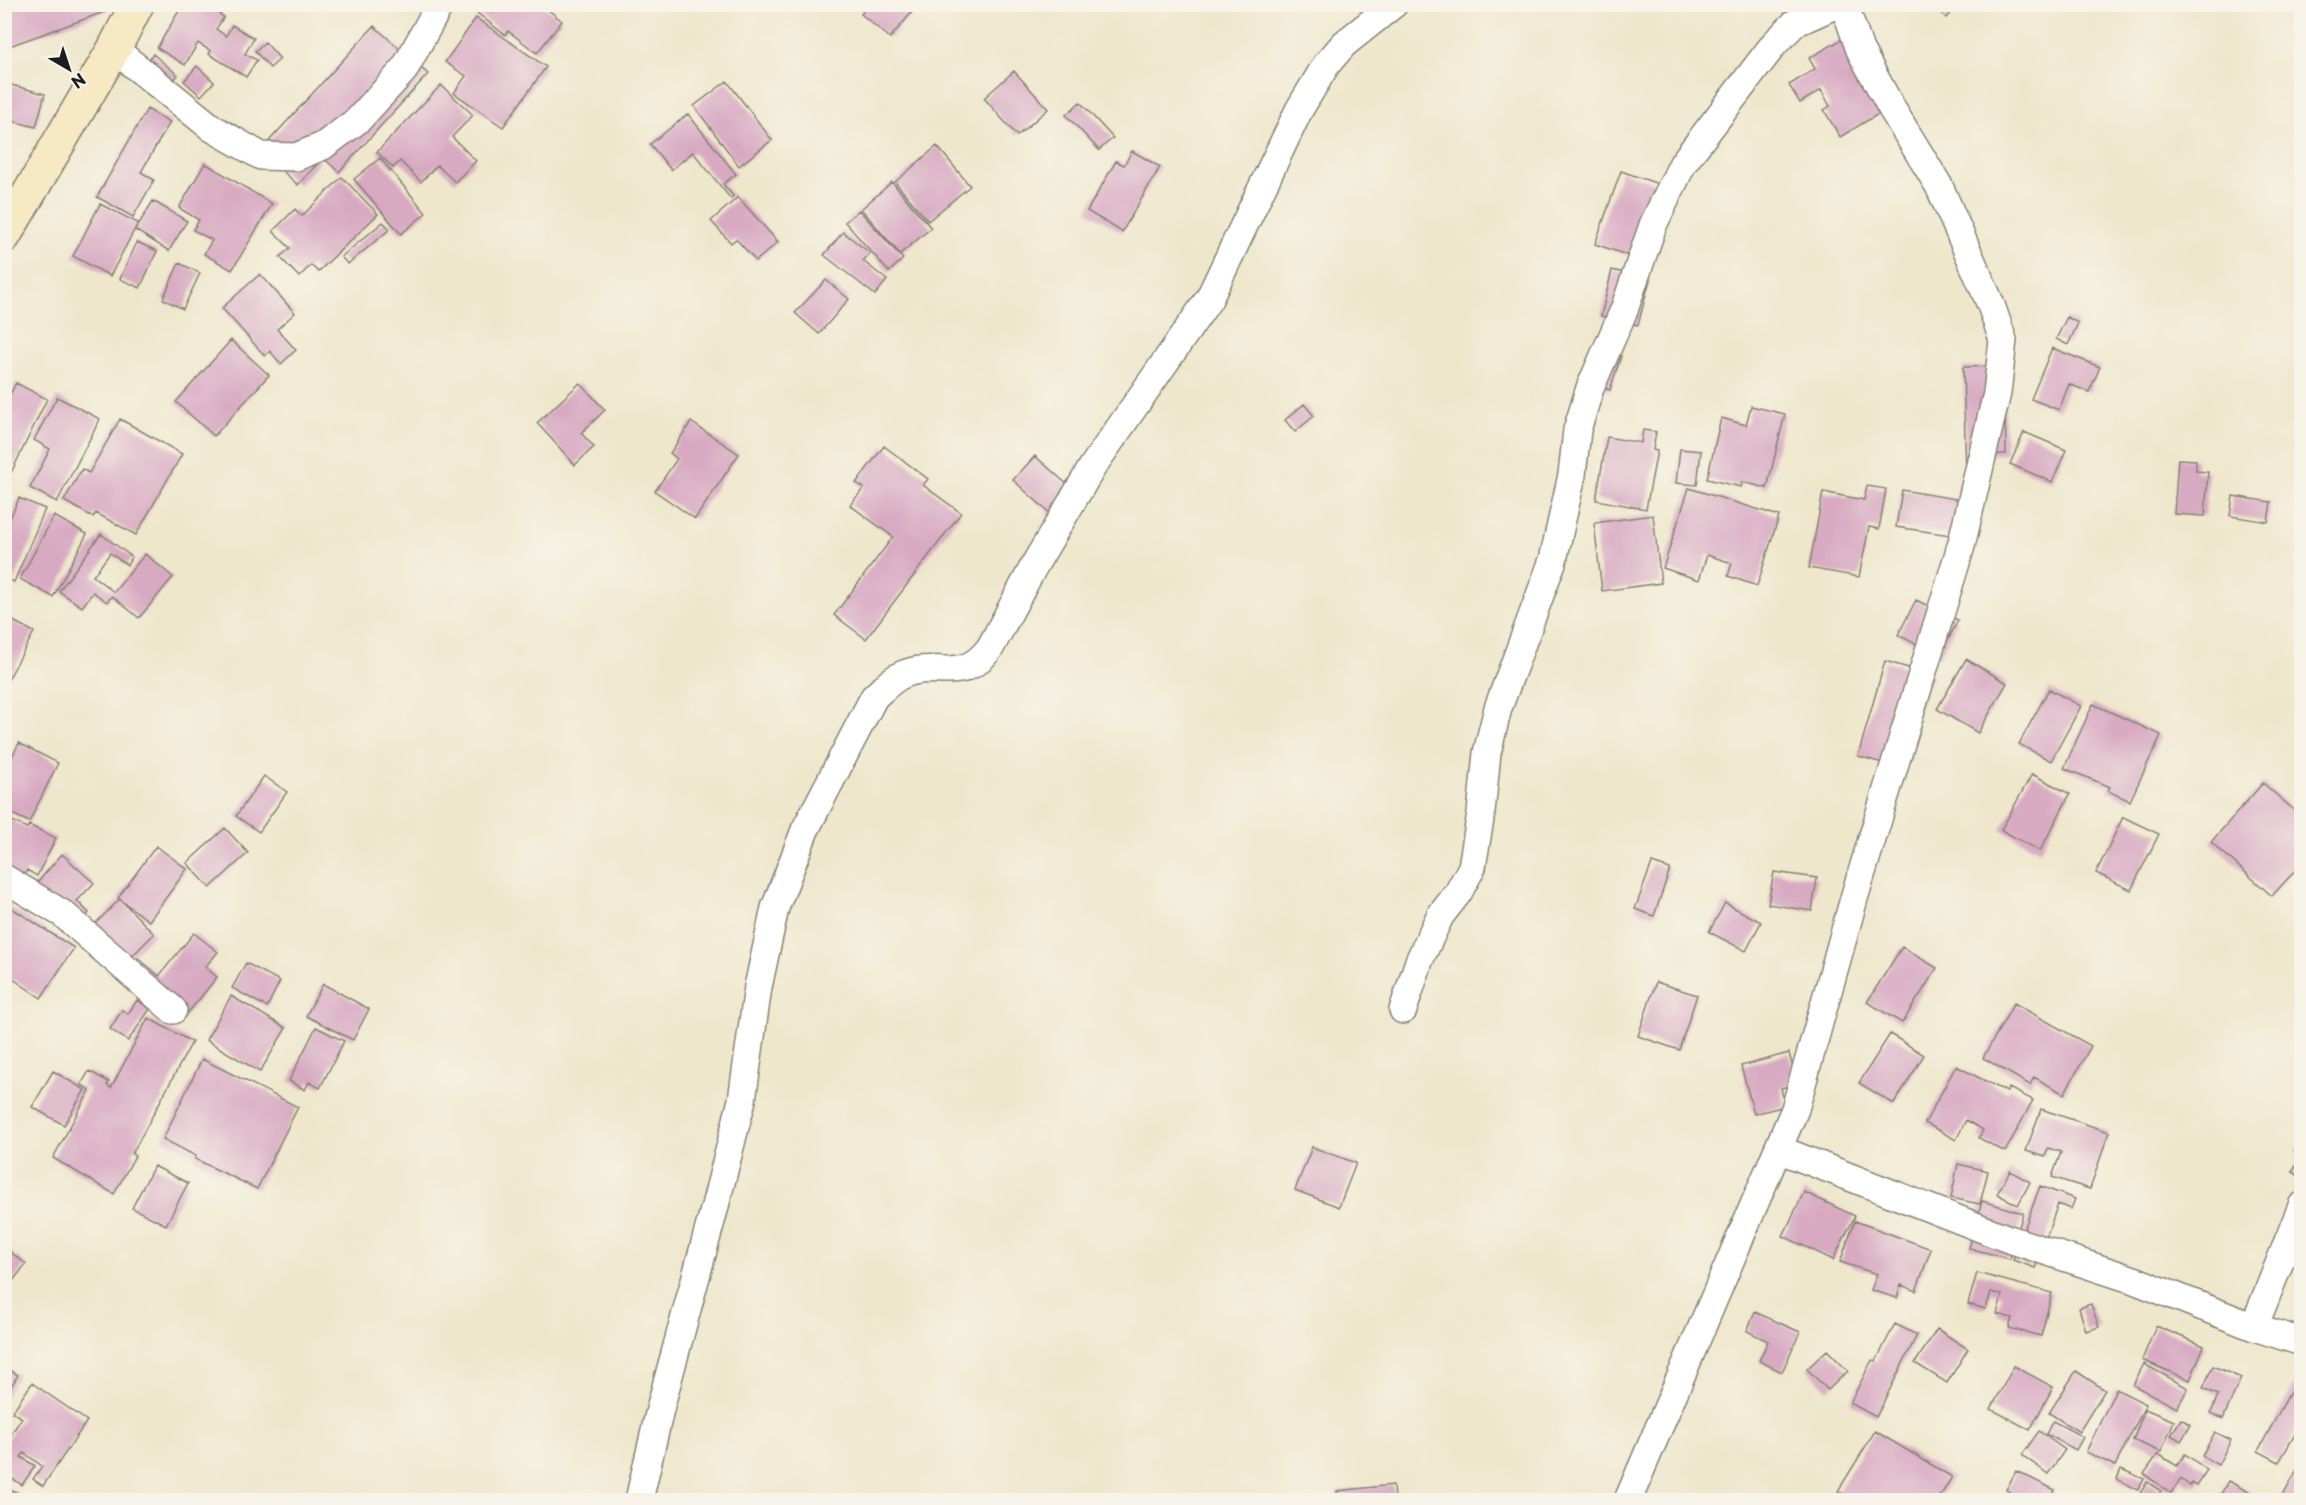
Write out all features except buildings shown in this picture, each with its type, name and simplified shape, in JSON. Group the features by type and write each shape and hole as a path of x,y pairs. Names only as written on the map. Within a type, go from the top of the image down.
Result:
{"main road":[{"path":"4,236 114,49 137,4"}],"street":[{"path":"114,49 212,128 261,156 296,157 323,146 358,120 404,70 440,4"},
{"path":"639,1500 661,1404 742,1100 758,987 775,908 815,809 874,697 904,673 919,670 954,671 972,666 982,659 990,648 1035,564 1093,466 1209,299 1299,110 1326,65 1344,44 1394,4"},
{"path":"1402,1010 1419,962 1440,916 1458,893 1472,867 1481,813 1487,753 1498,708 1553,560 1572,475 1577,430 1590,388 1624,310 1653,225 1683,163 1775,43 1795,23 1837,4"},
{"path":"1628,1500 1795,1109 1854,895 1961,546 1997,393 2003,340 1991,305 1939,186 1892,110 1860,50 1844,4"},
{"path":"4,878 63,914 173,1010"},
{"path":"1778,1149 2006,1238 2134,1280 2254,1327 2301,1342"},
{"path":"2254,1327 2301,1206"}]}
